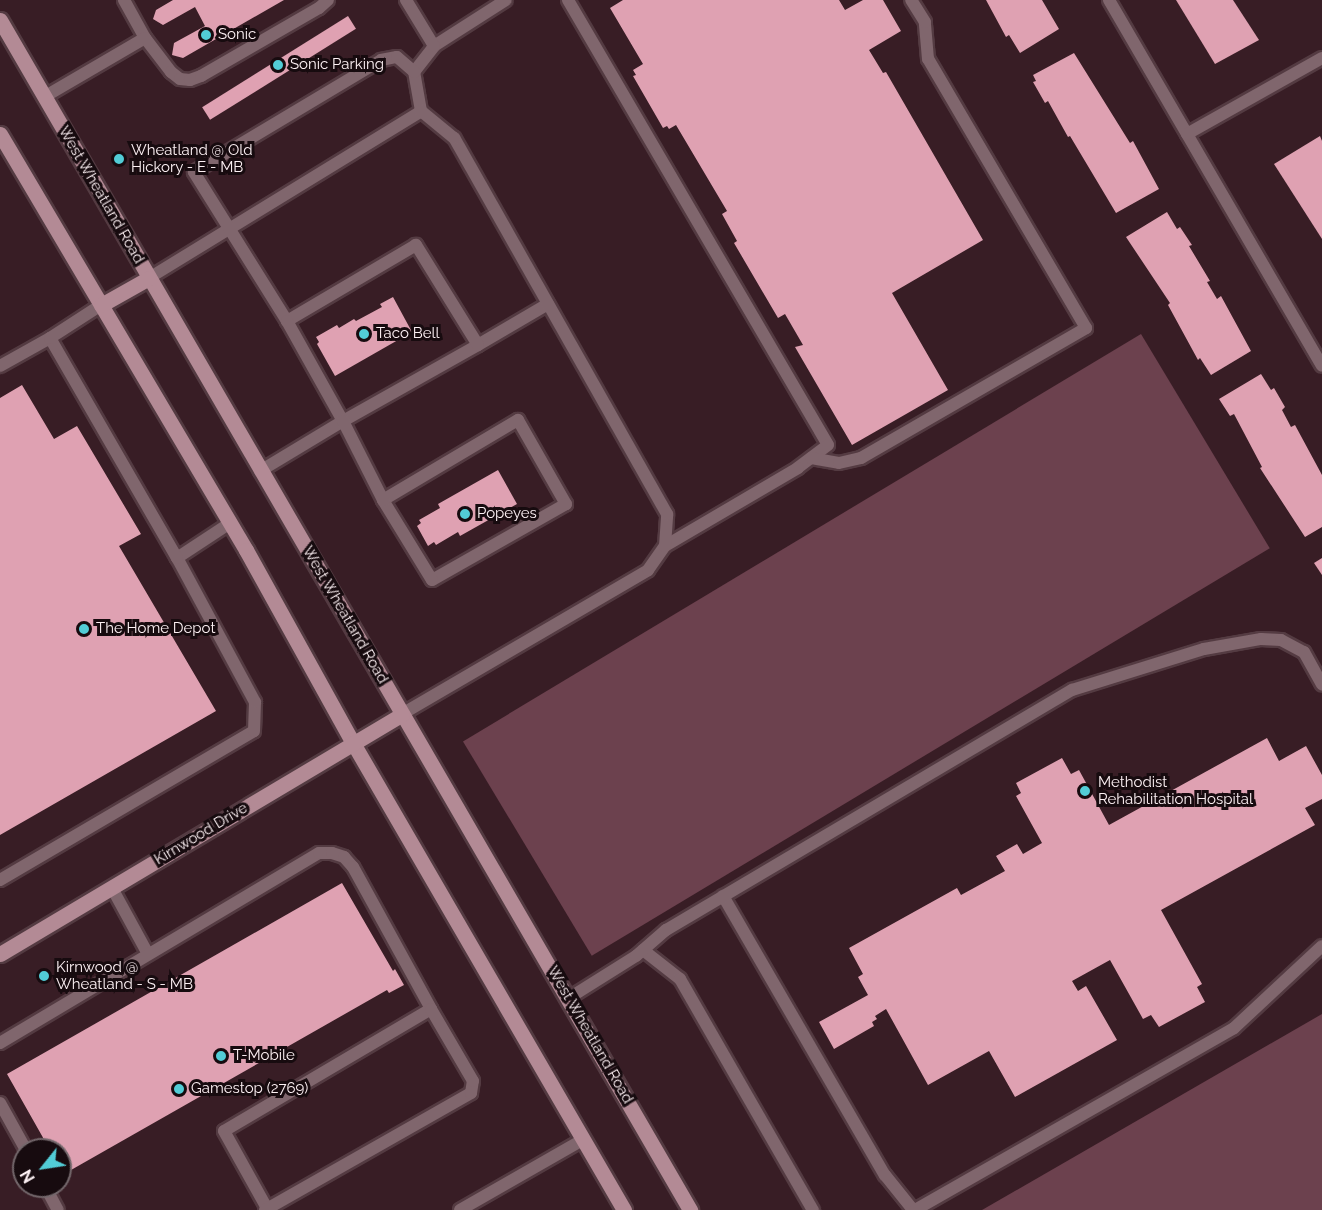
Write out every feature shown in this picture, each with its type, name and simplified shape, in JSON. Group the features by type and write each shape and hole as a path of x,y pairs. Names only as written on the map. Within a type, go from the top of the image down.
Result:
{"main road":[{"name":"West Wheatland Road","path":"0,20 690,1210"},
{"path":"0,134 230,523 353,743 624,1210"},
{"path":"101,305 149,278"},
{"name":"Kirnwood Drive","path":"0,954 402,714"}],"lane":[{"path":"125,0 145,38 171,72 180,79 190,80 319,8 328,0"},
{"path":"406,0 434,46"},
{"path":"414,72 434,46 506,0"},
{"path":"402,714 648,570 665,546 811,458 828,445 568,0"},
{"path":"811,458 839,463 861,458 1086,328 928,59 925,22 911,0"},
{"path":"1109,0 1322,366"},
{"path":"45,97 145,38"},
{"path":"383,500 518,420 566,504 432,580 383,500 287,321 194,172 381,60 397,57 414,72 421,111 454,138 667,514 665,546"},
{"path":"1187,134 1322,58"},
{"path":"149,278 421,111"},
{"path":"287,321 416,245 478,345"},
{"path":"260,471 548,304"},
{"path":"0,366 51,338 101,305"},
{"path":"0,880 254,731 255,702 177,558 51,338"},
{"path":"177,558 230,523"},
{"path":"569,998 643,950 666,930 1072,690 1204,649 1261,639 1281,640 1304,652 1322,684"},
{"path":"0,1042 319,853 332,853 344,858 353,867 472,1081 471,1093 267,1210 224,1131 431,1009"},
{"path":"112,888 148,954"},
{"path":"723,896 879,1165 914,1210 1234,1028 1322,946"},
{"path":"643,950 680,979 813,1210"},
{"path":"0,1103 19,1138"},
{"path":"460,1210 582,1140"}],"shaded area":[{"path":"1141,334 1270,548 592,956 463,741"},
{"path":"1322,1014 1322,1210 982,1210"}],"building":[{"name":"Sonic","path":"173,0 284,0 183,58 172,55 174,43 205,26 195,7 163,25 153,19 156,10"},
{"path":"623,0 839,0 845,10 863,0 883,0 901,31 869,50 883,73 886,72 983,240 892,293 948,390 852,445 795,347 803,345 785,314 778,318 734,243 737,241 722,214 727,211 676,125 669,129 667,126 663,128 633,76 636,75 633,70 643,64 610,8"},
{"path":"986,0 1042,0 1059,29 1020,53 1009,35 1006,37"},
{"path":"1176,0 1233,0 1259,40 1215,64"},
{"name":"Sonic Parking","path":"348,16 356,29 210,120 202,107"},
{"path":"1074,53 1130,143 1133,141 1159,189 1116,213 1048,101 1045,103 1033,82 1036,81 1033,75"},
{"path":"1320,136 1322,141 1322,239 1274,164"},
{"path":"1167,212 1177,229 1180,227 1192,245 1189,246 1210,281 1207,282 1217,299 1221,296 1251,351 1211,375 1200,358 1198,360 1168,305 1170,303 1126,237"},
{"name":"Taco Bell","path":"393,297 412,332 335,376 317,344 319,342 316,337 337,325 339,328 354,319 356,321 382,307 380,304"},
{"path":"1261,374 1271,390 1274,388 1285,407 1282,410 1291,427 1295,425 1322,475 1322,527 1305,537 1260,468 1262,467 1234,414 1230,416 1219,399"},
{"name":"The Home Depot","path":"22,385 54,439 77,426 141,534 119,546 216,711 0,835 0,398"},
{"name":"Popeyes","path":"498,470 517,504 460,536 458,532 436,545 434,542 428,546 417,526 421,523 419,520 440,508 438,504"},
{"path":"1322,558 1322,575 1314,563"},
{"path":"1267,738 1279,761 1306,746 1322,775 1322,799 1305,808 1315,825 1161,910 1202,984 1197,987 1205,1002 1159,1027 1151,1015 1143,1019 1110,960 1072,981 1078,991 1086,986 1117,1040 1015,1097 989,1051 928,1085 886,1009 875,1016 877,1019 872,1022 874,1026 834,1049 819,1022 868,995 858,977 863,974 849,948 957,888 961,895 1005,871 996,856 1017,844 1023,854 1042,843 1016,796 1021,793 1016,783 1062,758 1071,774 1079,770 1109,825"},
{"path":"342,883 393,971 395,969 404,985 389,993 387,990 72,1169 72,1138 43,1138 7,1074"}],"place":[{"name":"Sonic","path":"206,35"},
{"name":"Sonic Parking","path":"278,65"},
{"name":"Wheatland @ Old Hickory - E - MB","path":"119,159"},
{"name":"Taco Bell","path":"364,334"},
{"name":"Popeyes","path":"465,514"},
{"name":"The Home Depot","path":"84,629"},
{"name":"Methodist Rehabilitation Hospital","path":"1085,791"},
{"name":"Kirnwood @ Wheatland - S - MB","path":"44,976"},
{"name":"T-Mobile","path":"221,1056"},
{"name":"Gamestop (2769)","path":"179,1089"}]}
